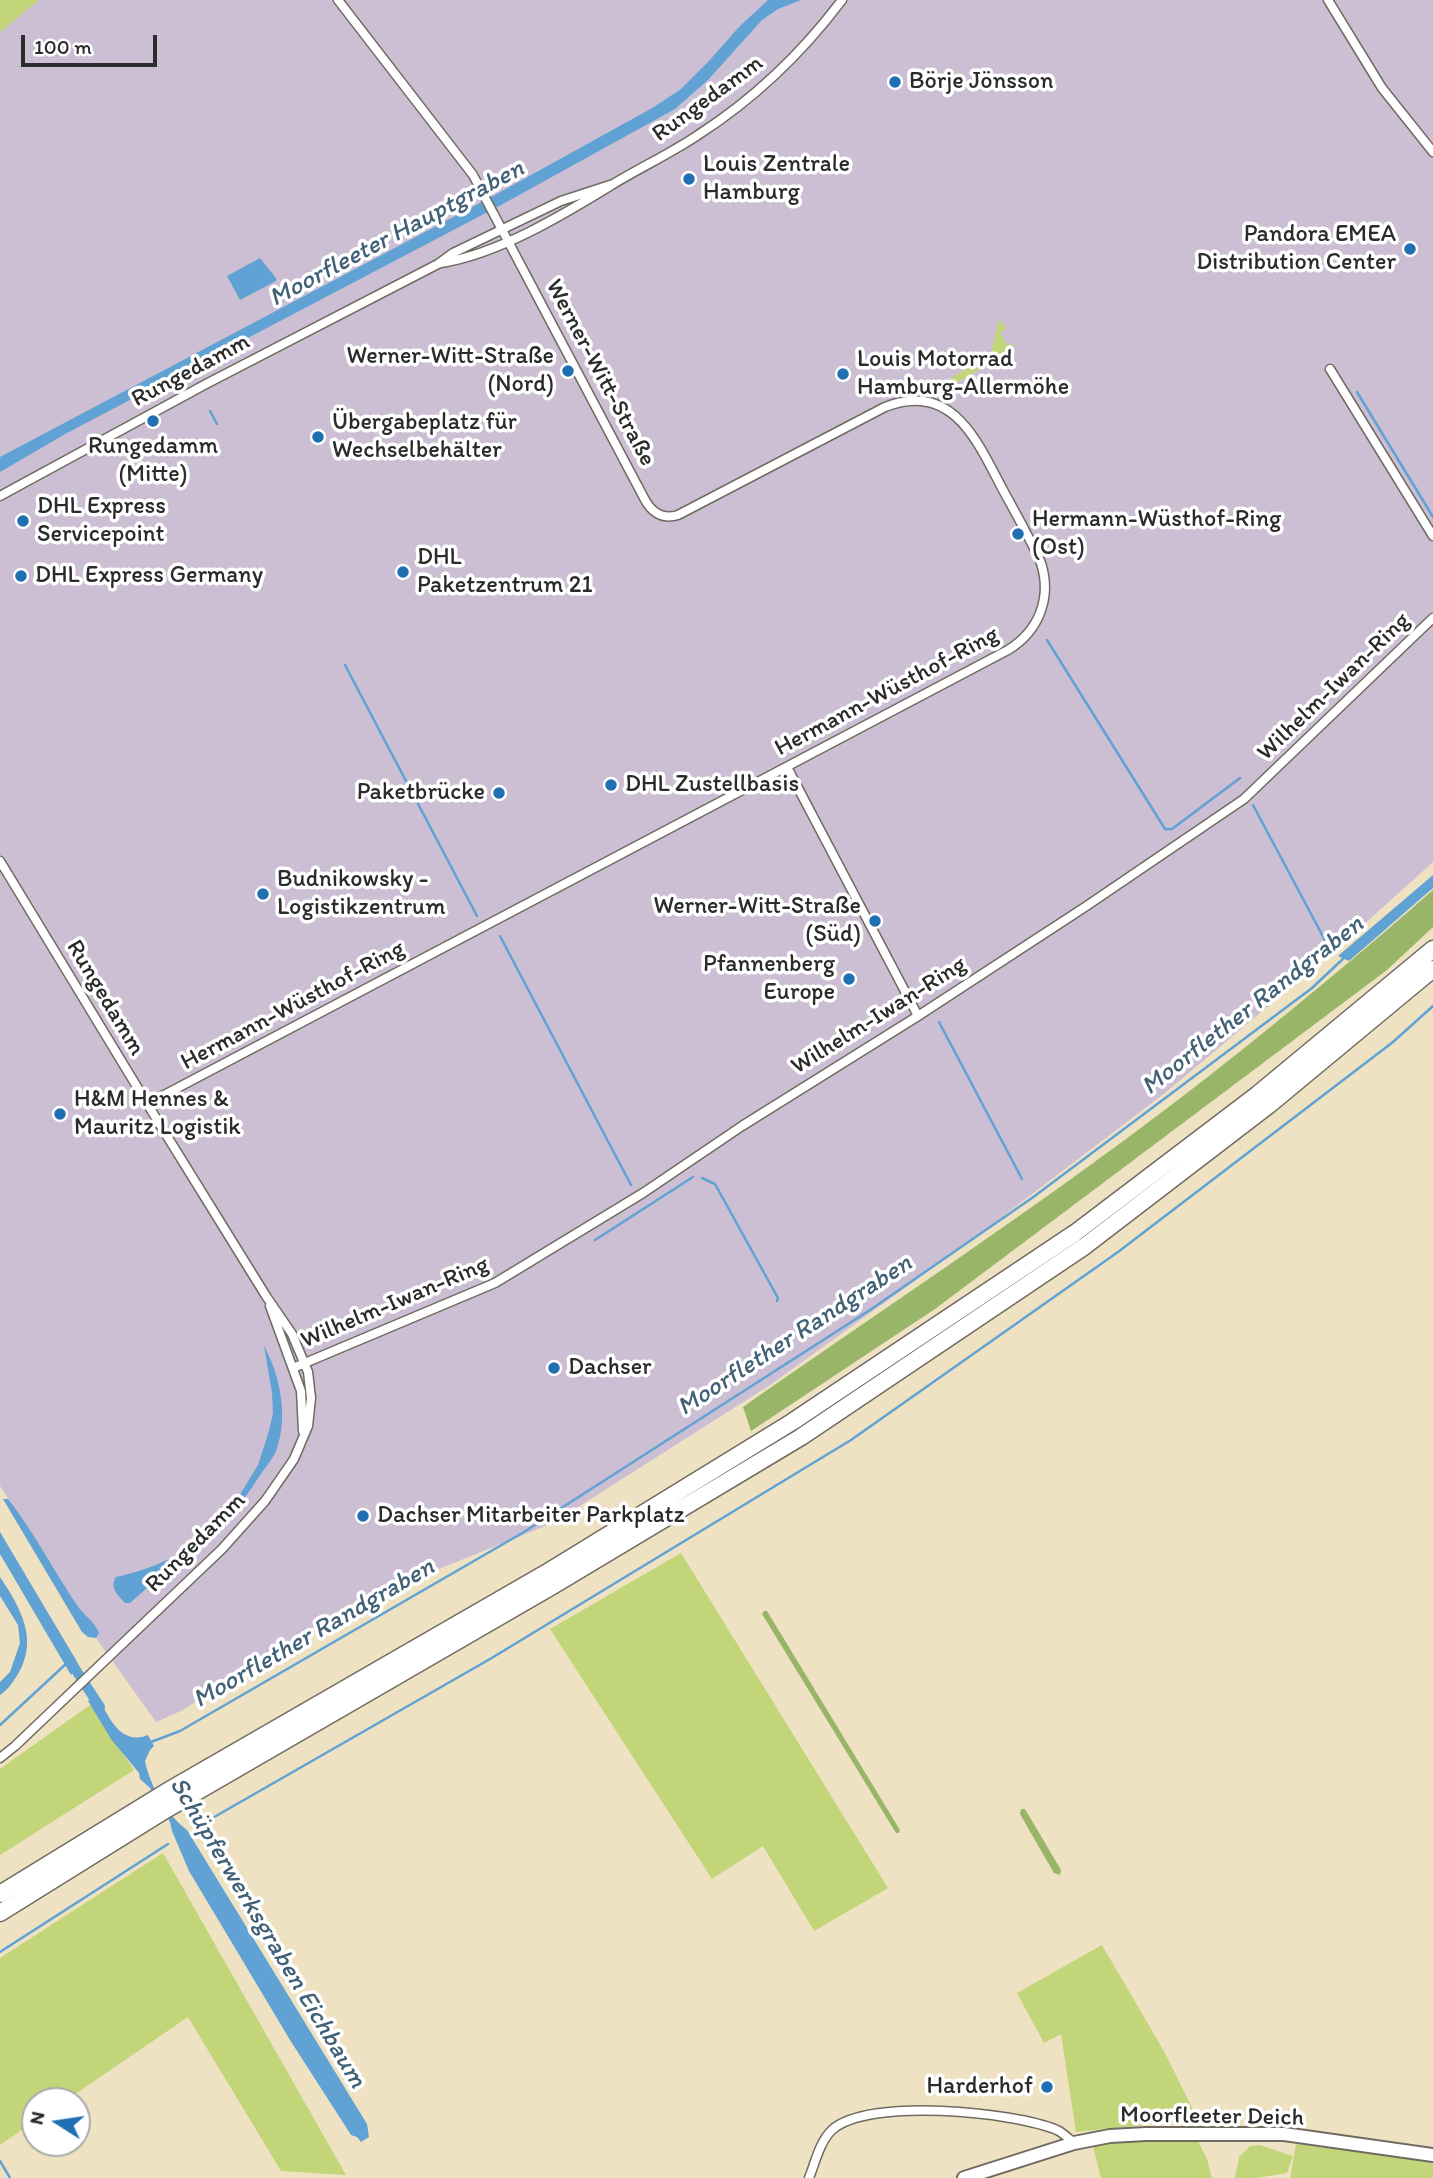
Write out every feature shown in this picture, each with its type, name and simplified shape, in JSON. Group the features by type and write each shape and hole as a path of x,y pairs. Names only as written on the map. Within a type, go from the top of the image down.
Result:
{"highway":[{"path":"0,1894 154,1808 803,1415 1075,1233 1258,1094 1433,949"},
{"path":"169,1799 554,1585 801,1437 1085,1246 1269,1105 1433,969"},
{"path":"0,1913 154,1808"}],"street":[{"name":"Werner-Witt-Straße","path":"338,0 473,175 647,504 665,517"},
{"name":"Rungedamm","path":"438,264 456,261 509,241 579,206 677,148 734,110 784,66 842,0"},
{"path":"1328,0 1382,88 1433,152"},
{"name":"Rungedamm","path":"0,496 502,228 561,201 613,184"},
{"path":"1331,369 1433,536"},
{"name":"Hermann-Wüsthof-Ring","path":"148,1104 1008,650 1024,639 1039,617 1045,594 1043,571 1032,544 971,430 952,412 922,401 899,402 885,407 678,515 665,517"},
{"name":"Wilhelm-Iwan-Ring","path":"293,1368 495,1283 643,1193 742,1126 1085,907 1244,799 1433,618"},
{"path":"787,767 918,1016"},
{"name":"Rungedamm","path":"0,861 266,1296 292,1334 305,1363 310,1384 310,1411 302,1441 286,1474 236,1534 0,1758"},
{"name":"Rungedamm","path":"266,1296 300,1391 303,1411 302,1441"},
{"path":"808,2178 831,2131 846,2120 901,2111 931,2110 1038,2123 1060,2132 1074,2143"},
{"name":"Moorfleeter Deich","path":"964,2178 1074,2143 1110,2136 1146,2134 1284,2134 1433,2155"}],"shaded area":[{"path":"39,0 1433,0 1433,862 1340,946 1165,1093 969,1242 770,1385 553,1523 347,1606 183,1710 156,1722 96,1638 0,1486 0,32"}],"green space":[{"path":"0,0 39,0 0,32"},
{"path":"1001,321 1006,328 1000,333 1008,346 1014,343 1012,350 955,384 950,396 945,395 951,378 991,354 998,322"},
{"path":"1433,890 1433,927 1387,970 935,1309 751,1431 743,1407 1037,1203 1152,1119 1294,1008"},
{"path":"681,1553 888,1888 814,1931 763,1846 712,1879 550,1629"},
{"path":"767,1611 900,1830 899,1833 896,1833 762,1614"},
{"path":"90,1705 134,1770 0,1855 0,1769"},
{"path":"1021,1809 1025,1809 1061,1870 1060,1875 1054,1873 1020,1814"},
{"path":"163,1853 346,2175 281,2171 188,2017 86,2087 21,2087 21,2131 0,2145 0,1958"},
{"path":"1102,1945 1165,2053 1195,2114 1144,2125 1076,2132 1061,2034 1044,2043 1017,1993"},
{"path":"1196,2137 1207,2159 1212,2178 1101,2178 1093,2146 1145,2139"},
{"path":"1296,2144 1433,2160 1433,2178 1290,2178"},
{"path":"1260,2145 1293,2156 1287,2173 1257,2178 1235,2178 1239,2157 1250,2146"}],"water":[{"path":"768,0 801,0 778,9 762,20 708,80 675,109 501,205 67,433 0,472 0,457 495,195 654,107 681,89"},
{"path":"260,258 276,281 240,300 227,276"},
{"path":"1433,875 1433,888 1349,961 1338,956"},
{"path":"264,1346 270,1357 281,1397 280,1438 270,1461 246,1496 231,1512 258,1465 273,1413"},
{"path":"3,1499 8,1499 18,1512 79,1608 95,1626 99,1633 96,1638 88,1637 82,1632"},
{"path":"213,1530 212,1533 130,1603 125,1603 117,1594 113,1585 116,1577 166,1560 189,1547"},
{"path":"0,1532 76,1660 79,1667 71,1675 0,1554"},
{"path":"0,1577 20,1612 27,1636 27,1648 18,1674 0,1695 0,1682 10,1672 20,1643 18,1625 0,1596"},
{"path":"96,1693 115,1726 122,1732 129,1736 148,1735 154,1746 145,1761 155,1790 166,1808 187,1830 367,2124 369,2137 361,2142 351,2135 290,2040 189,1871 170,1822 150,1788 140,1779 139,1773 111,1739 88,1701"}],"waterway":[{"path":"1357,392 1433,517"},
{"path":"210,411 217,424"},
{"path":"1047,640 1165,829 1172,829 1240,778"},
{"path":"345,665 477,916"},
{"path":"1253,805 1327,944"},
{"path":"500,936 631,1185"},
{"name":"Moorflether Randgraben","path":"151,1742 180,1731 524,1532 870,1310 1032,1198 1312,988 1345,957"},
{"name":"Schüpferwerksgraben Eichbaum","path":"195,1828 490,1659 851,1440 1118,1252 1393,1042 1433,1006"},
{"path":"939,1022 1022,1179"},
{"path":"595,1240 693,1177"},
{"path":"702,1178 715,1184 778,1298 777,1301"},
{"path":"171,1565 185,1554"},
{"path":"70,1661 100,1707"},
{"path":"0,1725 67,1663"},
{"path":"0,1952 168,1844"},
{"path":"0,2161 10,2178"}],"place":[{"name":"Börje Jönsson","path":"895,82"},
{"name":"Louis Zentrale Hamburg","path":"689,179"},
{"name":"Pandora EMEA Distribution Center","path":"1410,249"},
{"name":"Werner-Witt-Straße (Nord)","path":"568,371"},
{"name":"Louis Motorrad Hamburg-Allermöhe","path":"843,374"},
{"name":"Rungedamm (Mitte)","path":"153,421"},
{"name":"Übergabeplatz für Wechselbehälter","path":"318,437"},
{"name":"DHL Express Servicepoint","path":"23,521"},
{"name":"Hermann-Wüsthof-Ring (Ost)","path":"1018,534"},
{"name":"DHL Paketzentrum 21","path":"403,572"},
{"name":"DHL Express Germany","path":"21,576"},
{"name":"DHL Zustellbasis","path":"611,785"},
{"name":"Paketbrücke","path":"499,793"},
{"name":"Budnikowsky - Logistikzentrum","path":"263,894"},
{"name":"Werner-Witt-Straße (Süd)","path":"875,921"},
{"name":"Pfannenberg Europe","path":"849,979"},
{"name":"H&M Hennes & Mauritz Logistik","path":"60,1114"},
{"name":"Dachser","path":"554,1368"},
{"name":"Dachser Mitarbeiter Parkplatz","path":"363,1516"},
{"name":"Harderhof","path":"1047,2087"}],"water label":[{"name":"Moorfleeter Hauptgraben","path":"397,234"}]}
